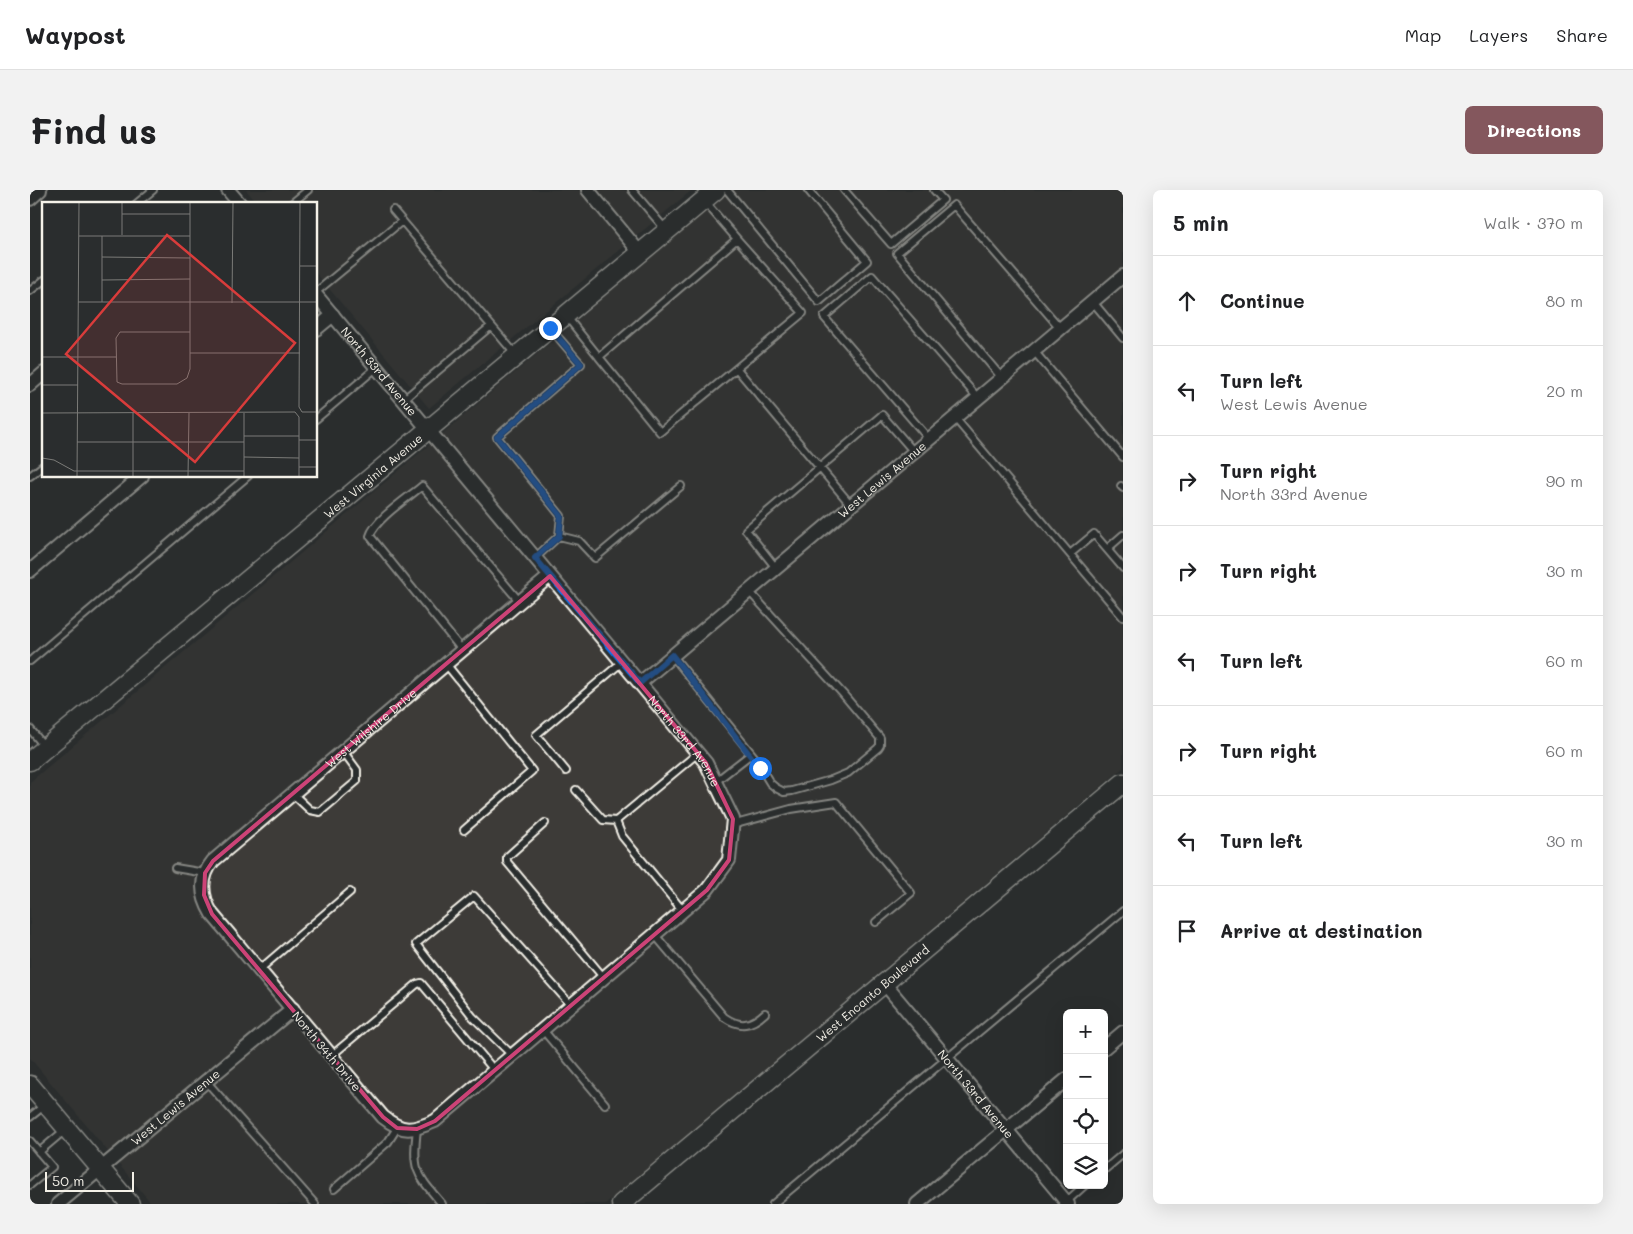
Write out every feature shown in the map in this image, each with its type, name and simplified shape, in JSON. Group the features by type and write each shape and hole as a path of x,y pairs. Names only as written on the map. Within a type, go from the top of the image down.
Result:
{"street":[{"path":"30,199 40,190"},
{"path":"228,190 238,202"},
{"path":"588,190 640,254"},
{"name":"West Virginia Avenue","path":"30,761 710,195"},
{"name":"West Lewis Avenue","path":"640,683 1123,276"},
{"name":"North 33rd Avenue","path":"318,296 706,763 733,819 729,860 707,890 435,1120 417,1129"},
{"path":"318,327 333,315"},
{"path":"30,385 42,376"},
{"path":"30,572 140,478"},
{"name":"West Wilshire Drive","path":"202,887 205,873 213,861 550,576"},
{"name":"West Encanto Boulevard","path":"621,1204 1123,783"},
{"name":"North 34th Drive","path":"202,887 206,905 212,914 383,1117 397,1128"},
{"name":"North 33rd Avenue","path":"884,983 1065,1203"},
{"name":"West Lewis Avenue","path":"58,1204 292,1009"},
{"path":"1108,1045 1123,1032"},
{"path":"917,1204 1063,1082"},
{"path":"30,1085 130,1204"},
{"path":"397,1128 417,1129"}],"lane":[{"path":"138,202 153,190"},
{"path":"293,202 308,190"},
{"path":"632,190 667,231"},
{"path":"727,190 819,302 867,262 808,190"},
{"path":"844,190 891,244 943,200 934,190"},
{"path":"566,316 660,432 737,369 803,313 736,239 710,195"},
{"path":"1002,378 897,253 954,205 1060,329"},
{"path":"393,210 517,356"},
{"path":"318,292 402,221"},
{"path":"599,357 736,239"},
{"path":"929,440 824,317 872,276 978,398"},
{"path":"30,291 42,282"},
{"path":"1093,302 1123,338"},
{"path":"403,400 492,326"},
{"path":"535,558 559,536 561,516 497,437 581,364 550,328"},
{"path":"1034,351 1123,457"},
{"path":"318,417 376,368"},
{"path":"737,369 851,505"},
{"path":"776,568 746,530 882,415 914,452"},
{"path":"955,418 1123,617"},
{"path":"30,476 42,467"},
{"path":"30,661 246,478"},
{"path":"462,650 370,536 371,530 380,520 422,486 520,602"},
{"path":"559,536 580,541 595,558 681,486"},
{"path":"1070,554 1094,534 1123,568"},
{"path":"1107,549 1123,535"},
{"path":"672,655 751,754 770,783 784,792 807,788 848,772 878,748 881,742 880,738 843,694 749,591"},
{"path":"566,771 536,735 622,662"},
{"path":"446,664 532,771 464,830"},
{"path":"30,729 46,748"},
{"path":"293,794 310,810 320,812 357,781 357,770 343,751"},
{"path":"576,790 603,820 616,821 698,753"},
{"path":"715,782 751,754"},
{"path":"732,825 791,809 836,802 911,893 876,922"},
{"path":"616,821 622,836 683,910"},
{"path":"545,823 508,857 507,862 604,978"},
{"path":"175,868 205,873"},
{"path":"259,970 350,892"},
{"path":"512,1055 477,1020 416,944 474,896 571,1006"},
{"path":"773,1204 946,1057 1123,911"},
{"path":"655,935 724,1017 733,1023 745,1026 756,1021 765,1013"},
{"path":"331,1056 417,984 421,983 494,1070"},
{"path":"543,1030 605,1104"},
{"path":"206,1081 245,1122 315,1204"},
{"path":"30,1117 46,1104"},
{"path":"334,1189 388,1142 397,1128"},
{"path":"39,1152 66,1129"},
{"path":"417,1129 414,1150 418,1175 442,1204"},
{"path":"30,1141 52,1167 30,1185"},
{"path":"1108,1167 1123,1154"},
{"path":"1065,1203 1081,1189"}],"highlighted area":[{"path":"550,576 706,763 733,819 729,860 707,890 435,1121 417,1129 397,1128 383,1117 212,914 204,895 205,873 213,861"}],"shaded area":[{"path":"246,190 692,190 429,408 318,275 318,202 256,202"},
{"path":"731,190 1123,190 1123,768 605,1204 152,1204 30,1058 30,782"}],"route":[{"path":"550,328 581,364 497,437 561,516 559,536 535,558 640,683 672,655 755,758 760,768"}]}
